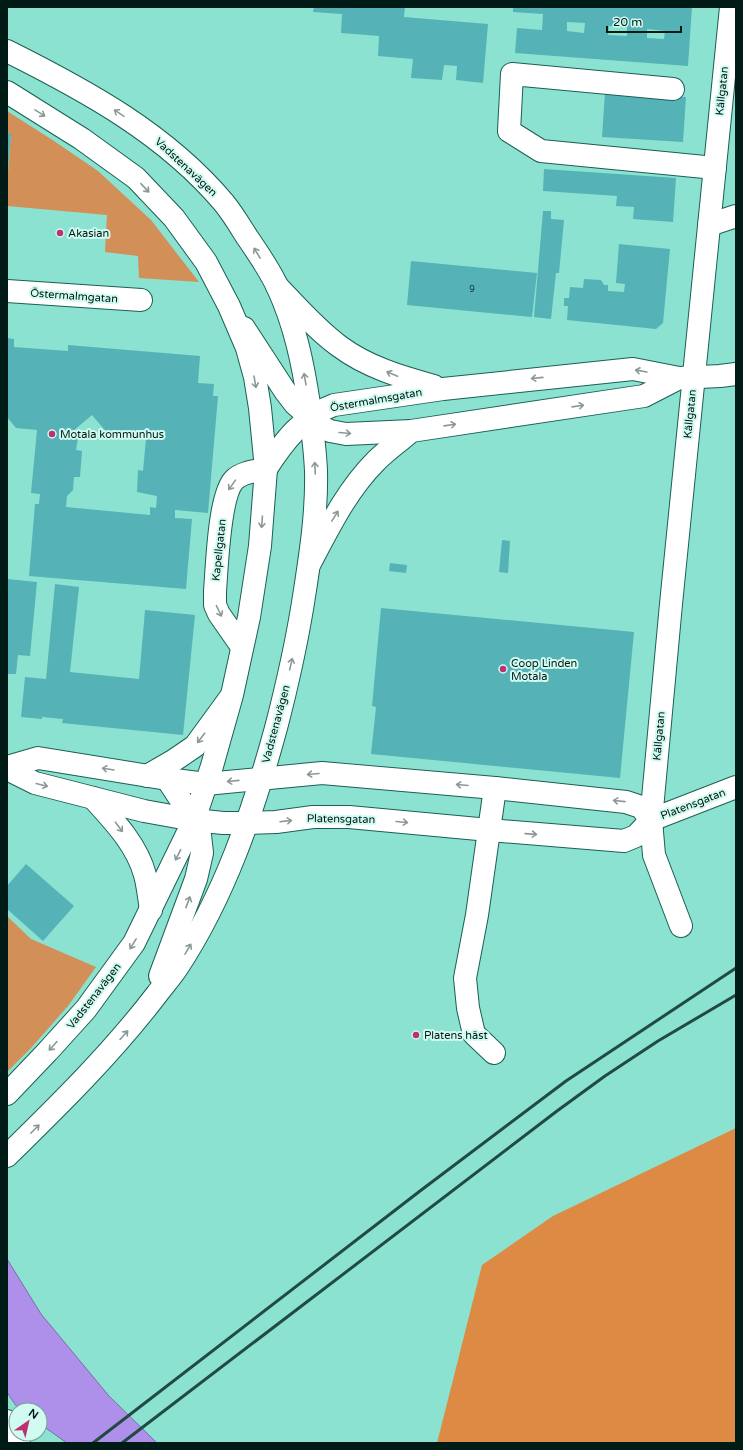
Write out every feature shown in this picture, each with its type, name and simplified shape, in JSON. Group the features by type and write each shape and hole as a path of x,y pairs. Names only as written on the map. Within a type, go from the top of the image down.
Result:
{"street":[{"name":"Källgatan","path":"681,926 654,855 651,820 670,604 686,377 709,225 731,7"},
{"name":"Vadstenavägen","path":"7,51 52,73 106,104 152,135 193,171 225,205 254,247 277,286 298,345 306,382 316,472 315,516 310,563 297,642 261,779 232,864 209,913 177,968 150,1004 135,1023 80,1083 7,1156"},
{"path":"673,88 512,74 510,131 541,151 715,168"},
{"name":"Vadstenavägen","path":"7,92 82,139 136,178 174,218 206,262 229,306 247,348 255,377 260,408 266,469 260,546 249,617 232,695 212,766 194,820 134,943 86,1009 7,1094"},
{"path":"709,225 736,216"},
{"path":"277,286 316,327 339,346 372,365 401,377 443,388"},
{"name":"Östermalmgatan","path":"7,291 141,300"},
{"name":"Vadstenavägen","path":"229,306 285,391 295,404 310,418"},
{"name":"Östermalmsgatan","path":"686,377 644,396 411,431 346,434 330,431 320,426 310,418 321,410 334,405 443,388 633,369 686,377 736,374"},
{"name":"Vadstenavägen","path":"266,469 279,448 293,432 310,418"},
{"path":"310,563 333,519 363,475 377,460 411,431"},
{"name":"Kapellgatan","path":"242,648 219,614 215,605 223,507 227,491 235,480 246,473 266,469"},
{"path":"157,778 173,761 195,746 232,695"},
{"name":"Platensgatan","path":"7,768 38,758 157,778 206,784 322,773 496,788 626,802 641,807 651,820"},
{"name":"Platensgatan","path":"7,768 35,783 144,811 194,820 223,823 247,823 276,822 313,817 349,817 624,841 636,836 651,820 736,787"},
{"name":"Vadstenavägen","path":"150,1004 196,879 202,853 200,836 194,820 157,778"},
{"path":"494,1053 474,1034 468,1008 466,978 496,788"},
{"path":"93,798 116,824 134,848 145,875 151,910"},
{"path":"7,1421 19,1443"}],"shaded area":[{"path":"7,111 98,171 151,220 199,282 139,278 138,256 105,252 107,215 7,206 7,184 11,134 7,132"},
{"path":"7,916 31,939 96,967 68,1006 31,1048 7,1072"},
{"path":"736,1128 736,1443 437,1443 482,1265 553,1216"},
{"path":"7,1259 41,1314 109,1396 157,1443 67,1443 48,1430 48,1402 13,1402 7,1392"}],"building":[{"path":"314,7 405,7 404,17 488,24 483,83 456,80 457,66 444,65 442,80 411,78 413,59 378,56 379,36 341,33 342,14 313,12"},
{"path":"513,7 692,7 688,66 515,53 517,28 542,30 543,14 513,12","holes":["567,22 585,23 584,33 567,31","609,26 627,27 627,36 608,35","647,29 665,31 664,39 647,38"]},
{"path":"605,92 686,97 683,142 602,137"},
{"path":"7,132 11,134 8,169 7,169"},
{"path":"544,169 676,178 673,222 633,219 634,207 616,206 617,196 543,191"},
{"path":"543,211 551,211 551,219 564,220 559,273 556,273 551,319 534,317"},
{"path":"619,244 670,249 663,323 656,329 567,320 568,306 564,306 564,298 569,298 570,287 583,288 584,279 601,280 604,285 608,285 608,291 624,292 625,284 616,283"},
{"path":"411,261 537,273 532,317 407,305"},
{"path":"7,338 14,339 14,347 68,351 68,345 200,356 198,383 214,384 213,396 218,396 208,513 175,510 175,518 192,519 186,589 29,576 35,504 39,504 40,494 31,493 37,430 16,428 7,417","holes":["92,415 109,435 146,439 143,471 138,470 137,492 157,496 156,508 150,507 150,515 66,507 67,496 73,490 74,477 80,477 82,451 76,450 78,438 73,431"]},
{"path":"502,540 510,541 508,573 499,572"},
{"path":"390,563 407,565 406,573 389,571"},
{"path":"7,579 37,582 30,656 18,655 16,674 7,674"},
{"path":"55,584 79,587 70,672 139,679 145,610 195,615 183,735 62,723 63,719 21,717 25,677 46,679"},
{"name":"Coop Linden Motala","path":"381,608 634,632 620,778 371,754 376,707 372,706"},
{"path":"26,864 74,906 43,941 7,909 7,886"}],"railway":[{"path":"93,1443 420,1191 566,1081 736,968"},
{"path":"122,1443 557,1111 605,1076 658,1041 736,995"}],"place":[{"name":"Akasian","path":"60,233"},
{"name":"Motala kommunhus","path":"52,434"},
{"name":"Coop Linden Motala","path":"503,669"},
{"name":"Platens häst","path":"416,1035"}]}
